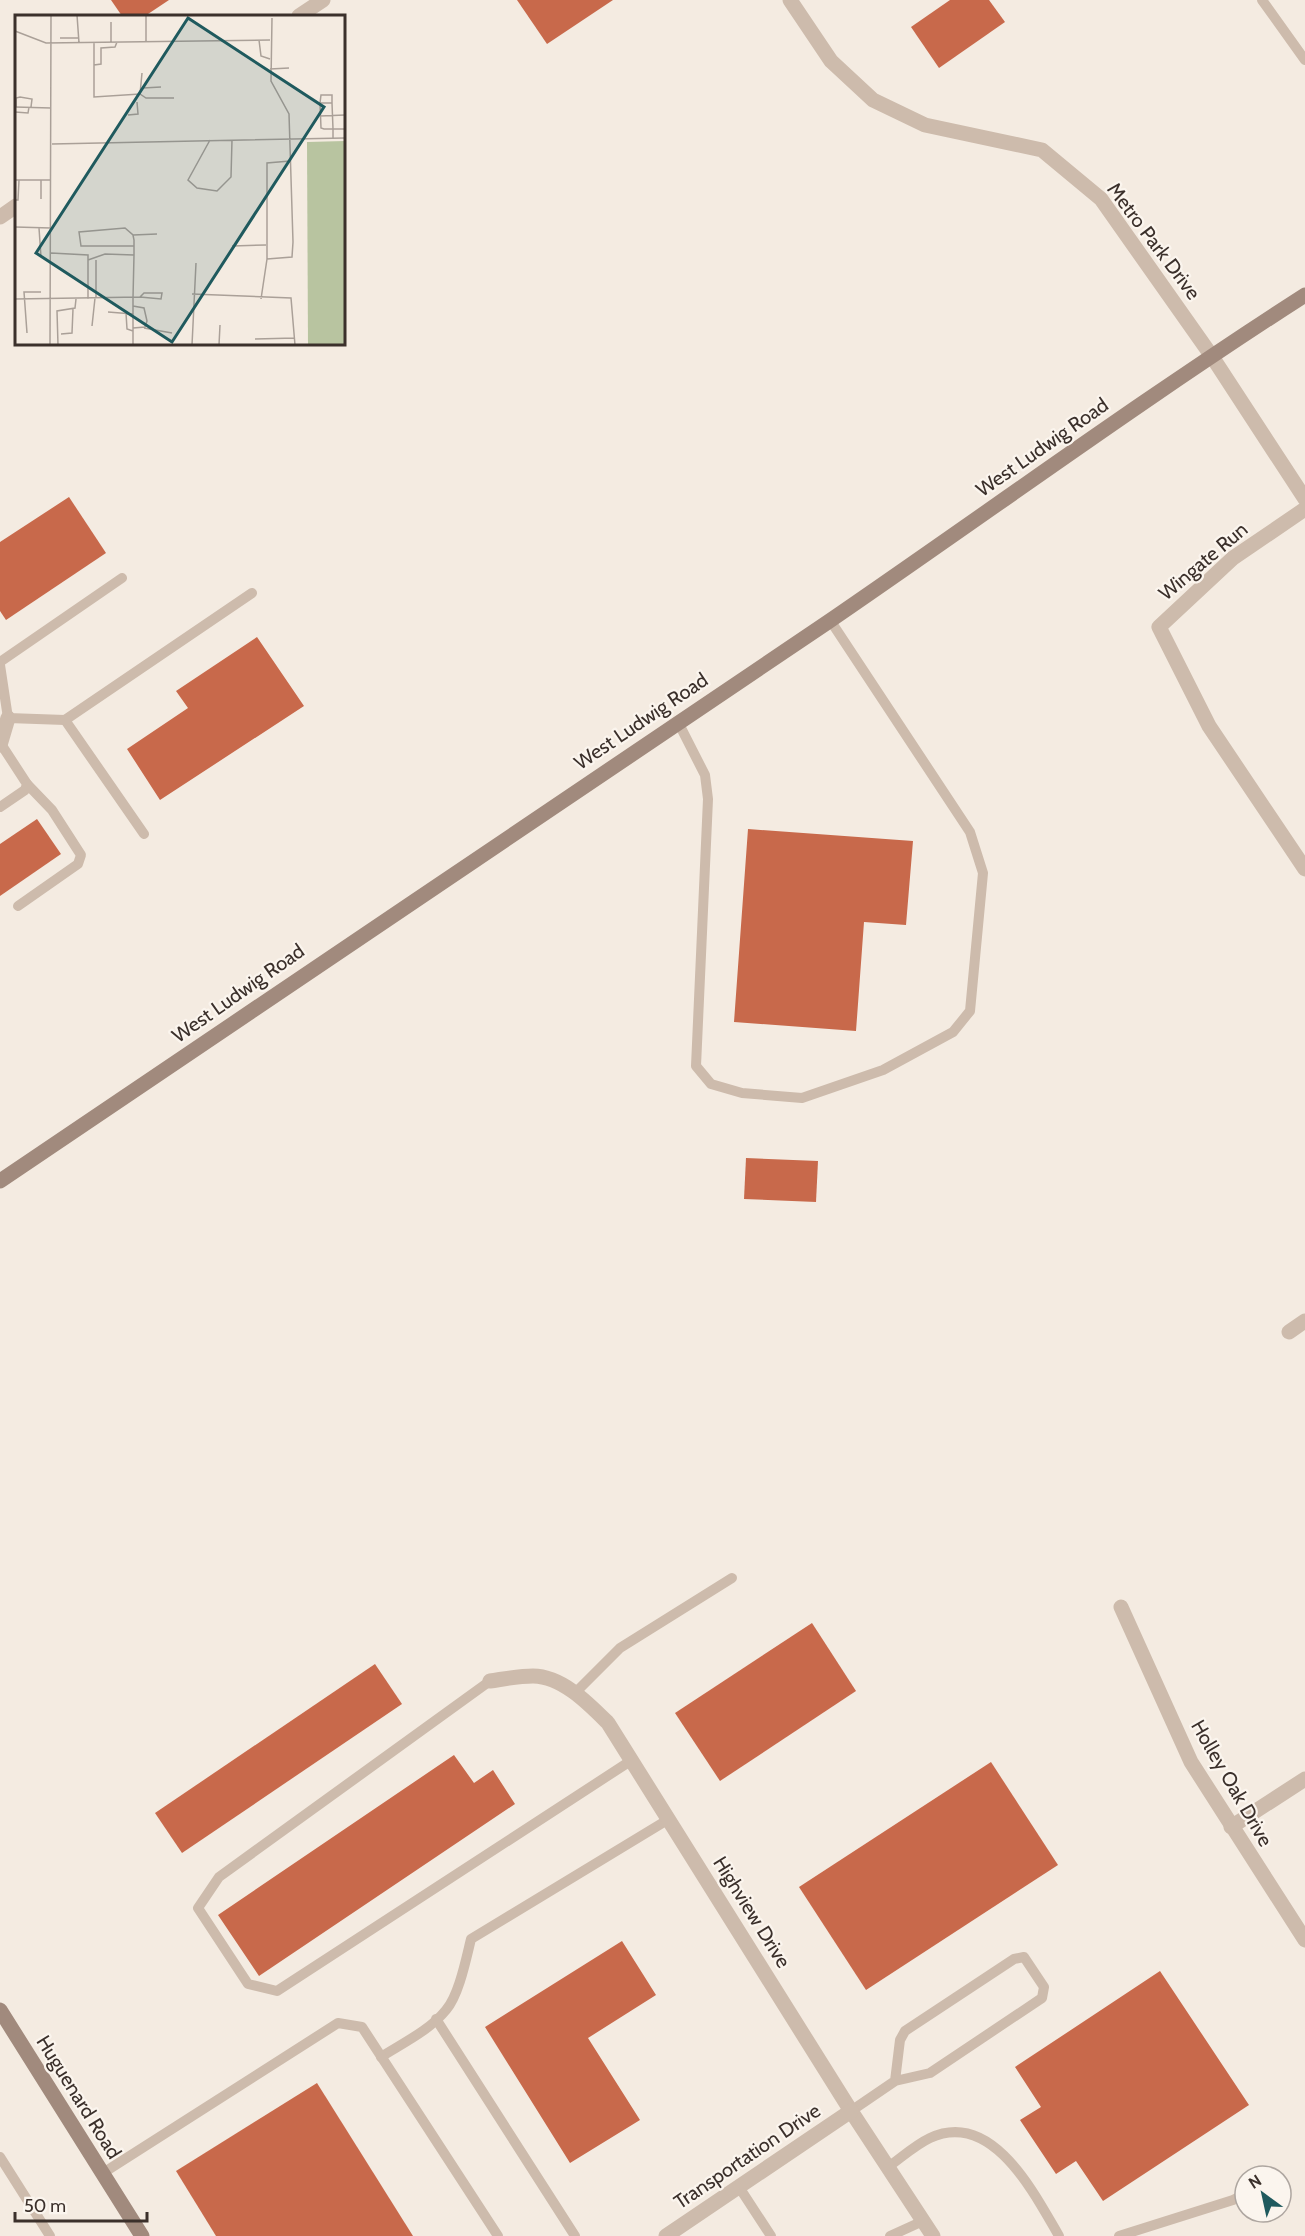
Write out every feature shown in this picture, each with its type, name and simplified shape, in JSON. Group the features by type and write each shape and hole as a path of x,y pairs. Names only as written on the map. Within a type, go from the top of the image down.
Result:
{"main road":[{"name":"West Ludwig Road","path":"0,1182 830,620 1211,355 1305,295"},
{"name":"Huguenard Road","path":"0,2010 142,2236"}],"street":[{"path":"300,15 323,0"},
{"name":"Metro Park Drive","path":"790,0 831,61 873,100 925,124 1042,150 1101,199 1211,355 1305,499"},
{"path":"0,217 15,207"},
{"name":"Wingate Run","path":"1305,509 1233,558 1160,627 1209,726 1305,869"},
{"path":"0,745 8,718"},
{"path":"1289,1332 1305,1321"},
{"name":"Holley Oak Drive","path":"1121,1607 1191,1762 1305,1940"},
{"name":"Highview Drive","path":"490,1681 535,1676 552,1681 575,1693 608,1723 851,2111 933,2236"},
{"path":"1231,1827 1305,1779"},
{"name":"Transportation Drive","path":"666,2236 851,2111"}],"lane":[{"path":"1262,0 1305,60"},
{"path":"122,578 0,664 8,718 65,720 252,593"},
{"path":"678,722 705,775 708,799 696,1066 711,1084 742,1093 802,1098 883,1070 953,1032 970,1011 982,873 969,832 830,620"},
{"path":"65,720 144,834"},
{"path":"0,745 27,784 52,810 81,855 78,864 18,906"},
{"path":"0,807 25,790 27,784"},
{"path":"575,1693 620,1648 732,1578"},
{"path":"490,1681 219,1877 198,1908 248,1984 277,1991 632,1760"},
{"path":"381,2057 448,2009 462,1974 471,1939 669,1819"},
{"path":"851,2111 895,2081 930,2073 1042,1998 1044,1987 1024,1957 1014,1959 905,2031 900,2040 895,2081"},
{"path":"436,2019 575,2236"},
{"path":"103,2173 338,2023 362,2027 498,2236"},
{"path":"888,2167 930,2138 949,2133 987,2140 1002,2151 1042,2206 1059,2236"},
{"path":"0,2157 50,2236"},
{"path":"738,2187 771,2236"},
{"path":"1119,2236 1233,2200"},
{"path":"890,2236 923,2221"}],"building":[{"path":"111,0 169,0 146,15 121,15"},
{"path":"517,0 613,0 547,44"},
{"path":"950,0 989,0 1005,22 939,68 911,27"},
{"path":"69,497 106,553 6,620 0,611 0,542"},
{"path":"257,637 304,706 160,800 127,749 188,708 176,691"},
{"path":"37,819 61,854 0,896 0,844"},
{"path":"748,829 913,841 906,925 864,922 856,1031 734,1022"},
{"path":"746,1158 818,1161 816,1202 744,1199"},
{"path":"812,1623 856,1691 720,1781 675,1713"},
{"path":"375,1664 402,1704 182,1853 155,1813"},
{"path":"454,1755 474,1783 493,1770 515,1804 259,1976 218,1915"},
{"path":"991,1762 1058,1865 866,1990 799,1887"},
{"path":"622,1941 656,1995 588,2038 640,2120 570,2163 485,2027"},
{"path":"1160,1971 1249,2105 1103,2201 1076,2161 1056,2174 1020,2120 1041,2107 1015,2067"},
{"path":"317,2083 413,2236 216,2236 176,2171"}]}
